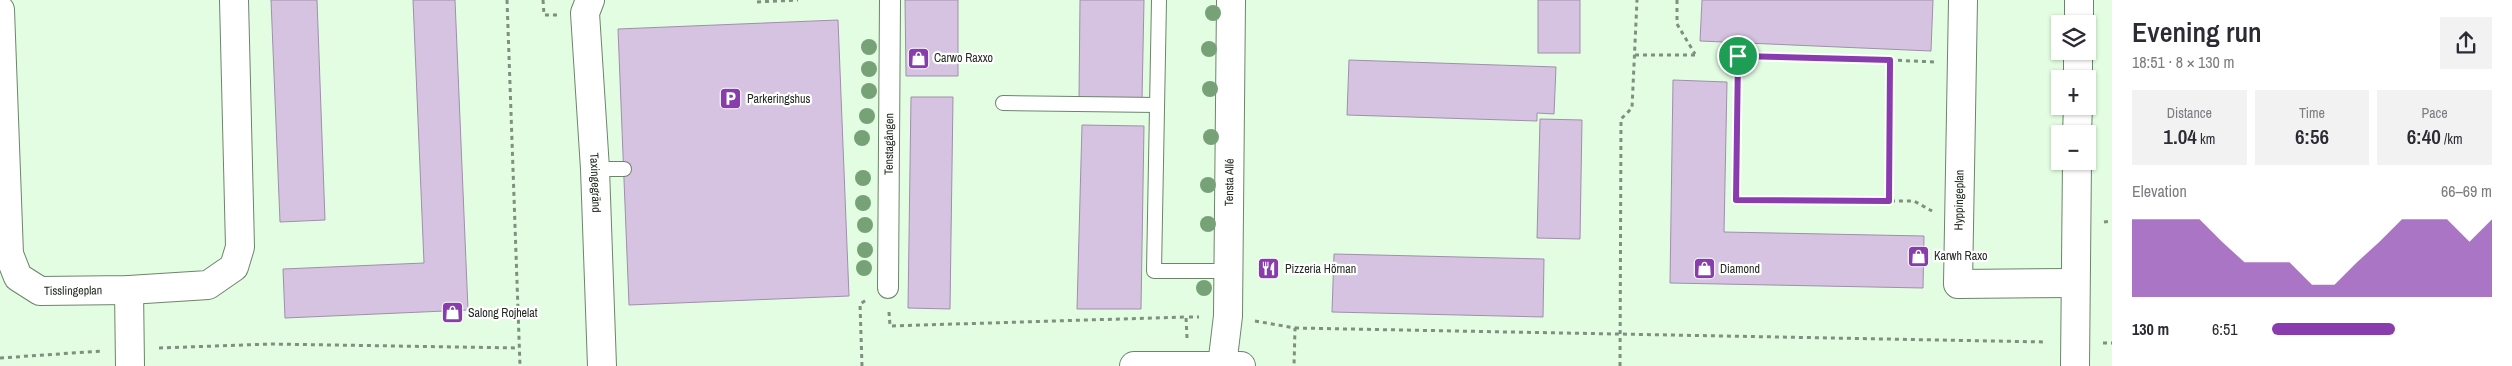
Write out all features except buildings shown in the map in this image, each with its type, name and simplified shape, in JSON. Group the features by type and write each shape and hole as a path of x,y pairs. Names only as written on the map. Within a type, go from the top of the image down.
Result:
{"street":[{"name":"Tisslingeplan","path":"0,10 9,254 18,277 40,291 129,290 208,286 234,267 240,247 234,0"},
{"name":"Taxingegränd","path":"590,0 585,13 595,169 602,366"},
{"name":"Tenstagången","path":"888,288 890,0"},
{"name":"Tensta Allé","path":"1228,366 1227,271 1231,0"},
{"name":"Hyppingeplan","path":"1963,0 1958,284 2075,283"},
{"path":"2079,0 2079,15"},
{"path":"2075,354 2077,170"},
{"path":"129,290 130,366"},
{"path":"1134,366 1228,366"}],"lane":[{"path":"1159,0 1154,271 1227,271"},
{"path":"1002,104 1157,105"},
{"path":"595,169 624,169"}],"path":[{"path":"507,0 520,366"},
{"path":"757,2 798,0"},
{"path":"1620,366 1622,118 1632,108 1637,0"},
{"path":"1635,54 1696,55 1677,24 1677,0"},
{"path":"1932,211 1914,200 1736,200 1738,56 1936,62"},
{"path":"1889,201 1890,60"},
{"path":"862,366 860,304 888,288 890,326 1186,317"},
{"path":"1295,328 1621,335 2075,354 2112,343"},
{"path":"158,348 271,344 519,348"},
{"path":"0,358 104,351"}],"place":[{"name":"Carwo Raxxo","path":"918,58"},
{"name":"Parkeringshus","path":"731,99"},
{"name":"Karwh Raxo","path":"1918,256"},
{"name":"Pizzeria Hörnan","path":"1269,269"},
{"name":"Diamond","path":"1704,269"},
{"name":"Salong Rojhelat","path":"452,313"}],"route":[{"path":"1738,56 1890,60 1889,201 1736,200 1738,56"}]}
